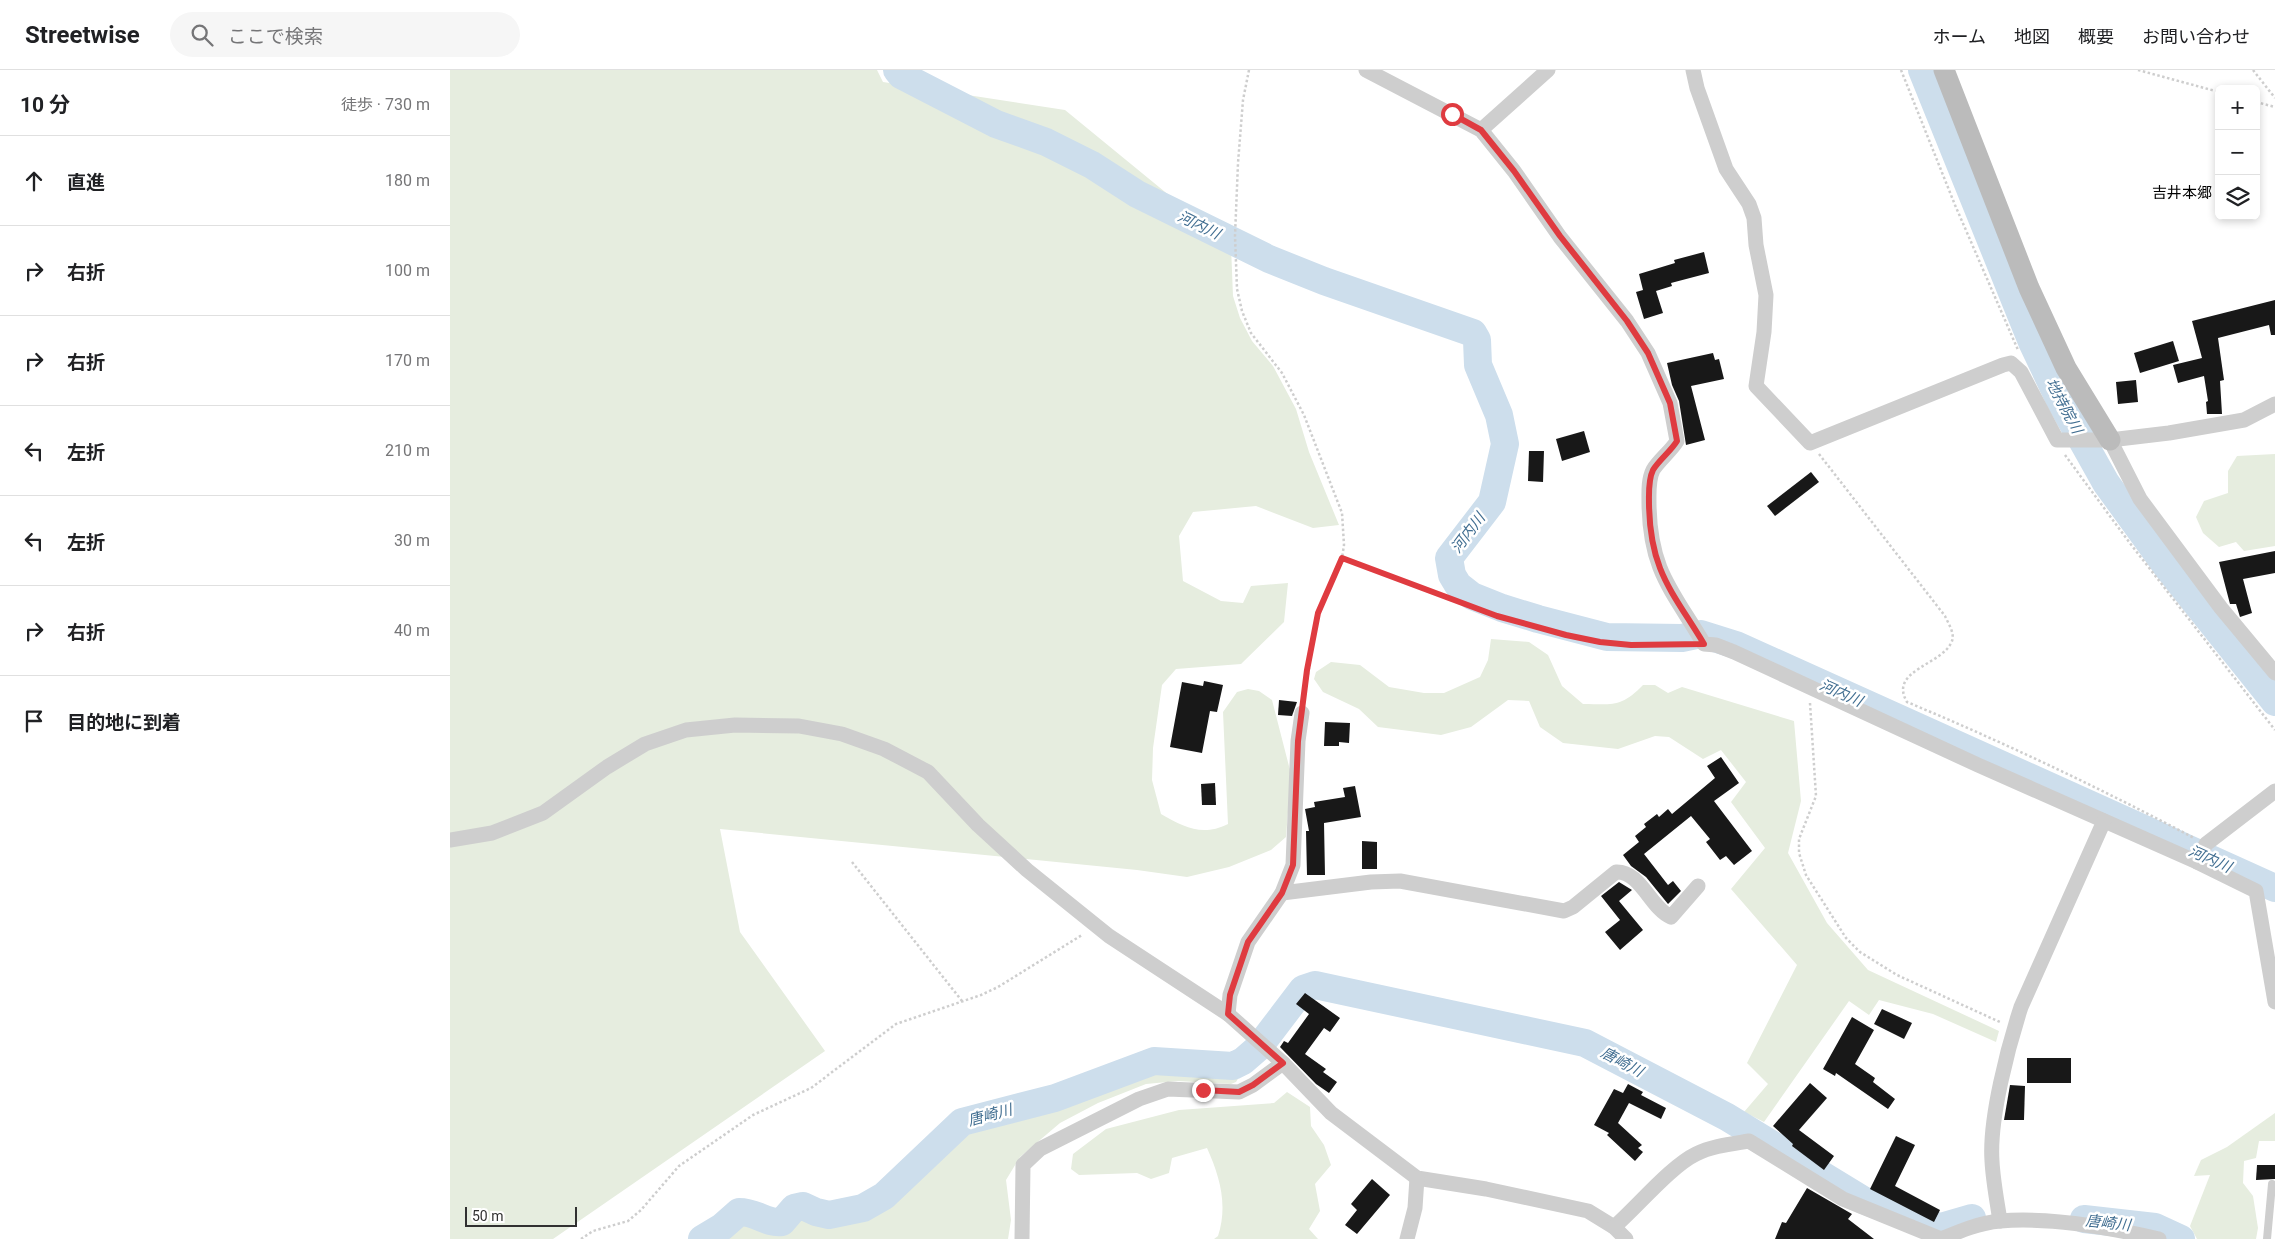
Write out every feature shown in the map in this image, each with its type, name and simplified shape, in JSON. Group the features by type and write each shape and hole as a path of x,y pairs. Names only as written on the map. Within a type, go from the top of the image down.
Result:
{"street":[{"path":"1366,70 1481,130 1514,171 1560,236 1627,321 1648,353 1670,403 1677,441 1671,451 1653,470 1649,489 1652,538 1659,570 1672,596 1700,638 1978,765 2197,862 2256,891 2275,1002"},
{"path":"1481,130 1548,70"},
{"path":"1693,70 1697,88 1726,169 1749,204 1754,218 1756,245 1766,296 1764,332 1756,386 1810,443 2011,363 2017,366 2057,440 2110,440 2244,420 2275,404"},
{"path":"1944,70 2029,288 2066,368 2110,440 2140,499 2221,608 2275,673"},
{"path":"1228,1014 1230,995 1248,942 1282,893 1293,865 1298,741 1302,713"},
{"path":"450,840 492,833 543,813 607,767 645,744 686,730 735,724 799,726 842,734 876,746 928,772 978,825 1027,870 1096,926 1228,1014 1283,1063 1331,1113 1416,1178 1562,1204 1588,1211 1614,1227 1626,1239"},
{"path":"2197,862 2206,844 2275,791"},
{"path":"2000,1222 1992,1160 1994,1124 2015,1028 2021,1007 2104,821"},
{"path":"1282,893 1371,882 1400,881 1564,911 1573,907 1616,872 1625,872 1633,878 1662,913 1671,917 1698,886"},
{"path":"1022,1239 1023,1164 1040,1149 1139,1099 1168,1089 1239,1092 1253,1085 1283,1063"},
{"path":"1614,1227 1680,1165 1695,1155 1726,1145 1749,1141 1843,1199 1941,1239 1965,1229 2000,1222 2063,1224 2106,1229 2159,1239"},
{"path":"1407,1239 1415,1208 1416,1178"}],"lane":[{"path":"2267,1239 2272,1184"}],"path":[{"path":"1249,70 1243,100 1235,236 1237,289 1242,311 1255,340 1282,373 1304,415 1342,513 1344,545 1342,558 1318,613 1307,670 1302,713"},
{"path":"1901,70 1955,205 2020,354 2017,366"},
{"path":"2138,70 2215,91"},
{"path":"2254,70 2275,98"},
{"path":"2260,103 2275,107"},
{"path":"2057,440 2062,451 2096,499 2275,730"},
{"path":"1810,443 1945,616 1952,632 1952,640 1946,651 1911,674 1903,685 1902,694 1907,702 1972,728 2100,788 2206,844"},
{"path":"1342,558 1497,616 1566,635 1600,642 1631,645 1700,638"},
{"path":"1808,686 1816,763 1816,796 1799,839 1799,853 1806,875 1846,938 1860,952 1897,975 2015,1028"},
{"path":"852,862 962,1001"},
{"path":"581,1239 594,1231 628,1221 641,1210 679,1166 753,1115 811,1088 896,1024 998,987 1096,926"}],"shaded area":[{"path":"450,70 877,70 883,82 1065,110 1231,246 1233,296 1240,318 1252,341 1273,366 1296,409 1309,452 1339,525 1313,528 1256,506 1193,512 1179,536 1183,581 1221,601 1243,603 1251,586 1288,583 1284,622 1241,664 1176,669 1162,685 1153,748 1152,780 1161,814 1193,829 1210,830 1228,824 1223,712 1237,692 1248,689 1259,691 1272,700 1291,774 1286,837 1271,850 1229,867 1187,877 1137,870 720,829 740,932 825,1051 553,1239 450,1239"},
{"path":"2275,454 2275,546 2244,551 2236,542 2219,547 2203,533 2196,517 2204,501 2228,493 2228,471 2237,456"},
{"path":"1491,639 1529,642 1548,655 1562,686 1583,704 1616,703 1628,698 1643,685 1655,685 1668,693 1682,687 1794,721 1801,801 1788,853 1827,923 1868,970 1999,1031 1996,1042 1933,1014 1879,1000 1869,1015 1849,1001 1764,1122 1744,1112 1768,1084 1747,1063 1797,965 1731,889 1765,848 1731,802 1746,782 1721,750 1703,759 1669,737 1655,736 1618,749 1563,743 1540,727 1529,701 1508,700 1471,727 1441,735 1378,727 1359,709 1323,692 1314,679 1316,672 1331,662 1360,665 1389,687 1424,693 1444,693 1480,677 1488,660"},
{"path":"1174,1066 1233,1070 1238,1072 1239,1077 1236,1082 1231,1084 1178,1081 1146,1084 1098,1103 1060,1123 1020,1157 1006,1180 1011,1220 1008,1239 707,1239 740,1218 751,1217 776,1228 802,1210 822,1218 860,1213 887,1200 949,1137 967,1124 1053,1102 1151,1067"},
{"path":"1287,1092 1310,1107 1311,1126 1324,1145 1331,1165 1315,1184 1320,1211 1309,1229 1318,1239 1214,1239 1218,1236 1221,1225 1222,1202 1219,1180 1207,1148 1172,1158 1169,1173 1151,1179 1137,1173 1079,1175 1071,1169 1073,1154 1106,1129 1179,1110 1274,1103"},
{"path":"2275,1113 2275,1141 2259,1141 2256,1158 2244,1161 2243,1183 2253,1196 2258,1228 2256,1239 2197,1239 2190,1226 2210,1175 2194,1176 2201,1160 2227,1147"}],"building":[{"path":"1704,252 1709,273 1671,283 1672,286 1656,291 1663,313 1644,319 1636,292 1643,290 1639,274 1675,263 1674,260"},
{"path":"2275,300 2275,335 2271,335 2269,325 2218,338 2224,380 2220,381 2222,414 2207,414 2206,402 2208,401 2204,376 2178,383 2173,365 2202,358 2192,321"},
{"path":"2173,341 2179,361 2140,373 2134,353"},
{"path":"1713,353 1715,360 1719,359 1724,379 1691,386 1705,440 1686,445 1679,401 1672,385 1667,363"},
{"path":"2136,380 2138,402 2118,404 2116,382"},
{"path":"1584,431 1590,452 1562,461 1556,439"},
{"path":"1529,451 1544,451 1543,482 1528,481"},
{"path":"1811,472 1819,482 1775,516 1767,506"},
{"path":"2275,551 2275,573 2243,579 2252,613 2240,617 2236,604 2230,604 2219,562"},
{"path":"1204,681 1223,685 1217,712 1210,711 1202,753 1170,747 1182,682 1203,686"},
{"path":"1279,700 1297,702 1292,716 1278,715"},
{"path":"1325,722 1350,723 1349,743 1339,742 1339,746 1324,746"},
{"path":"1721,757 1739,783 1714,801 1752,851 1734,865 1726,856 1720,860 1706,842 1710,839 1691,816 1644,854 1668,885 1673,881 1681,891 1668,904 1646,877 1631,866 1623,855 1639,842 1635,836 1646,827 1644,824 1657,814 1659,817 1668,809 1672,814 1715,778 1707,766"},
{"path":"1215,783 1216,805 1202,805 1201,784"},
{"path":"1355,786 1361,817 1324,823 1325,875 1307,875 1306,831 1309,831 1305,809 1315,807 1314,802 1345,797 1343,788"},
{"path":"1362,841 1377,842 1377,869 1362,869"},
{"path":"1619,882 1632,890 1619,901 1643,930 1620,950 1605,932 1620,920 1601,896"},
{"path":"1305,993 1340,1018 1330,1032 1324,1028 1305,1054 1326,1069 1323,1072 1337,1082 1329,1093 1316,1084 1280,1047 1284,1041 1288,1043 1309,1014 1296,1004"},
{"path":"1882,1009 1912,1023 1904,1039 1874,1024"},
{"path":"1852,1017 1874,1030 1855,1064 1875,1078 1873,1082 1895,1099 1888,1109 1836,1073 1835,1076 1823,1069"},
{"path":"2027,1058 2071,1058 2071,1083 2027,1083"},
{"path":"1810,1083 1827,1098 1799,1130 1834,1156 1824,1170 1792,1146 1793,1144 1773,1126"},
{"path":"1628,1084 1643,1092 1641,1095 1666,1108 1661,1119 1629,1103 1618,1123 1642,1145 1638,1148 1643,1152 1635,1161 1607,1135 1609,1133 1594,1125 1614,1089 1623,1093"},
{"path":"2010,1085 2025,1086 2024,1120 2004,1120"},
{"path":"1896,1136 1915,1145 1895,1186 1940,1210 1934,1222 1870,1189"},
{"path":"2257,1165 2275,1165 2275,1179 2256,1180"},
{"path":"1372,1179 1390,1195 1357,1234 1345,1225 1357,1210 1351,1204"},
{"path":"1807,1188 1852,1214 1848,1219 1874,1239 1775,1239 1782,1222 1786,1223"}],"waterway":[{"name":"河内川","path":"897,70 901,75 996,124 1046,142 1092,165 1137,194 1269,259 1324,281 1473,333 1477,340 1478,365 1499,415 1505,444 1492,502 1449,558 1452,575 1458,585 1472,596 1538,619 1607,637 1682,638 1701,634 1736,645 2275,888"},
{"name":"地持院川","path":"1922,70 2032,342 2060,401 2106,483 2167,567 2275,702"},
{"name":"唐崎川","path":"1265,1039 1303,989 1315,985 1585,1043 1727,1117 1863,1200 1918,1221 1941,1227 1972,1218"},
{"name":"唐崎川","path":"702,1239 722,1227 739,1212 771,1221 782,1222 794,1208 803,1206 829,1215 863,1208 884,1196 962,1122 1055,1098 1154,1061 1233,1066 1243,1061 1258,1048"},
{"name":"唐崎川","path":"2084,1219 2155,1227 2181,1239"}],"district":[{"name":"吉井本郷","path":"2182,193"}],"route":[{"path":"1203,1090 1239,1092 1253,1085 1283,1063 1228,1014 1230,995 1248,942 1282,893 1293,865 1298,741 1307,670 1318,613 1342,558 1497,616 1566,635 1600,642 1631,645 1704,644 1672,596 1659,570 1652,546 1649,489 1653,470 1671,451 1677,441 1670,403 1648,353 1627,321 1560,236 1514,171 1481,130 1452,114"}]}
